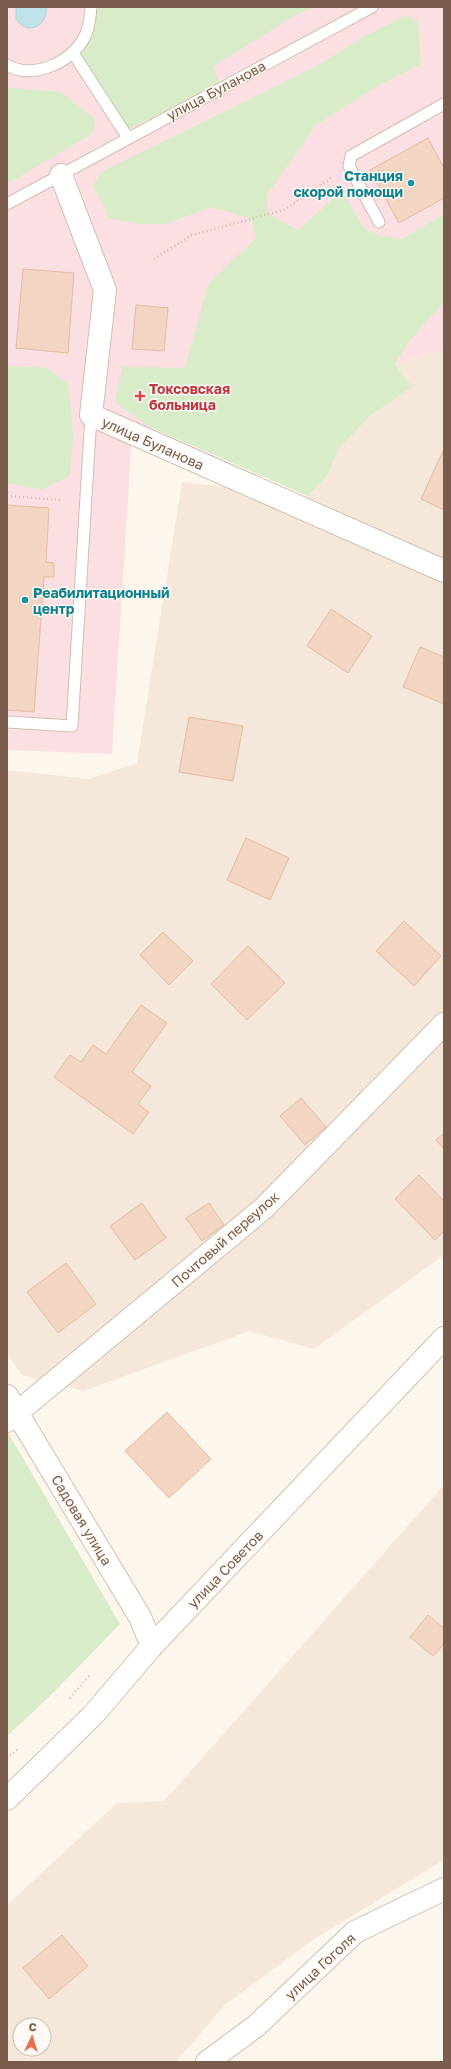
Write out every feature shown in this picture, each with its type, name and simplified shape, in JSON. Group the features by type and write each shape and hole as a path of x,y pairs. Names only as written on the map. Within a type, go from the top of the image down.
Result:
{"street":[{"name":"улица Буланова","path":"61,175 105,290 91,415 444,571"},
{"name":"Почтовый переулок","path":"10,1410 264,1208 444,1024"},
{"name":"улица Советов","path":"7,1800 94,1714 152,1646 444,1338"},
{"name":"Садовая улица","path":"10,1410 140,1617 152,1646"},
{"name":"улица Гоголя","path":"207,2062 256,2026 355,1932 444,1889"}],"lane":[{"path":"7,65 33,70 54,66 73,54 83,40 90,24 91,7"},
{"name":"улица Буланова","path":"7,204 372,7"},
{"path":"73,54 128,138"},
{"path":"379,222 349,166 351,156 444,104"},
{"path":"7,722 72,726 91,415"}],"path":[{"path":"154,258 192,235 284,210 349,166"},
{"path":"7,496 61,500"}],"shaded area":[{"name":"Токсовская больница","path":"7,7 444,7 444,351 132,434 112,754 7,750"},
{"path":"444,351 444,1255 314,1349 250,1331 83,1391 22,1375 7,1354 7,770 89,779 137,763 182,482 308,496 327,476 337,449 370,416 411,387 395,364"},
{"path":"444,1485 444,1860 317,1937 225,2005 176,2062 7,2062 7,1905 117,1803 164,1801"}],"green space":[{"path":"98,7 315,7 294,16 213,67 220,84 129,129 81,55 88,44 96,20"},
{"path":"406,15 418,22 421,64 383,83 316,125 267,195 268,214 298,230 342,191 365,229 381,236 402,239 444,214 444,302 408,343 395,364 412,387 370,416 338,449 327,476 308,496 152,428 115,403 122,367 185,368 208,284 256,238 251,219 212,207 166,224 137,224 109,218 93,185 101,172 315,67 363,37"},
{"path":"7,88 61,92 95,119 94,133 7,184"},
{"path":"7,366 47,368 69,384 73,438 70,476 41,490 7,483"},
{"path":"7,1431 120,1624 48,1698 7,1736"}],"water":[{"path":"16,7 46,7 46,12 40,24 33,28 28,28 16,19"}],"building":[{"name":"Станция скорой помощи","path":"428,138 444,168 444,198 399,223 370,170"},
{"path":"23,269 74,273 68,353 16,348"},
{"path":"136,305 168,308 164,351 132,349"},
{"path":"444,451 444,510 421,499"},
{"name":"Реабилитационный центр","path":"7,505 49,508 46,562 54,563 54,577 44,577 34,712 7,710"},
{"path":"331,609 372,636 348,673 307,646"},
{"path":"420,647 444,657 444,704 403,687"},
{"path":"189,717 243,726 233,781 179,772"},
{"path":"246,838 289,858 270,900 227,880"},
{"path":"404,921 441,956 414,986 376,951"},
{"path":"163,932 193,961 169,985 140,955"},
{"path":"248,946 285,983 247,1020 211,984"},
{"path":"141,1005 167,1023 132,1072 151,1086 138,1104 149,1112 133,1134 54,1077 70,1055 81,1062 93,1045 106,1054"},
{"path":"301,1098 326,1127 305,1145 280,1116"},
{"path":"444,1133 444,1149 436,1140"},
{"path":"419,1175 444,1201 444,1231 435,1240 395,1199"},
{"path":"142,1203 166,1238 135,1260 110,1226"},
{"path":"209,1203 224,1225 202,1241 186,1218"},
{"path":"66,1263 96,1304 58,1333 27,1292"},
{"path":"167,1412 211,1459 169,1498 125,1451"},
{"path":"428,1615 444,1628 444,1644 433,1656 410,1637"},
{"path":"62,1935 88,1966 49,1999 23,1968"}],"place":[{"name":"Станция скорой помощи","path":"411,183"},
{"name":"Токсовская больница","path":"140,396"},
{"name":"Реабилитационный центр","path":"25,600"}]}
